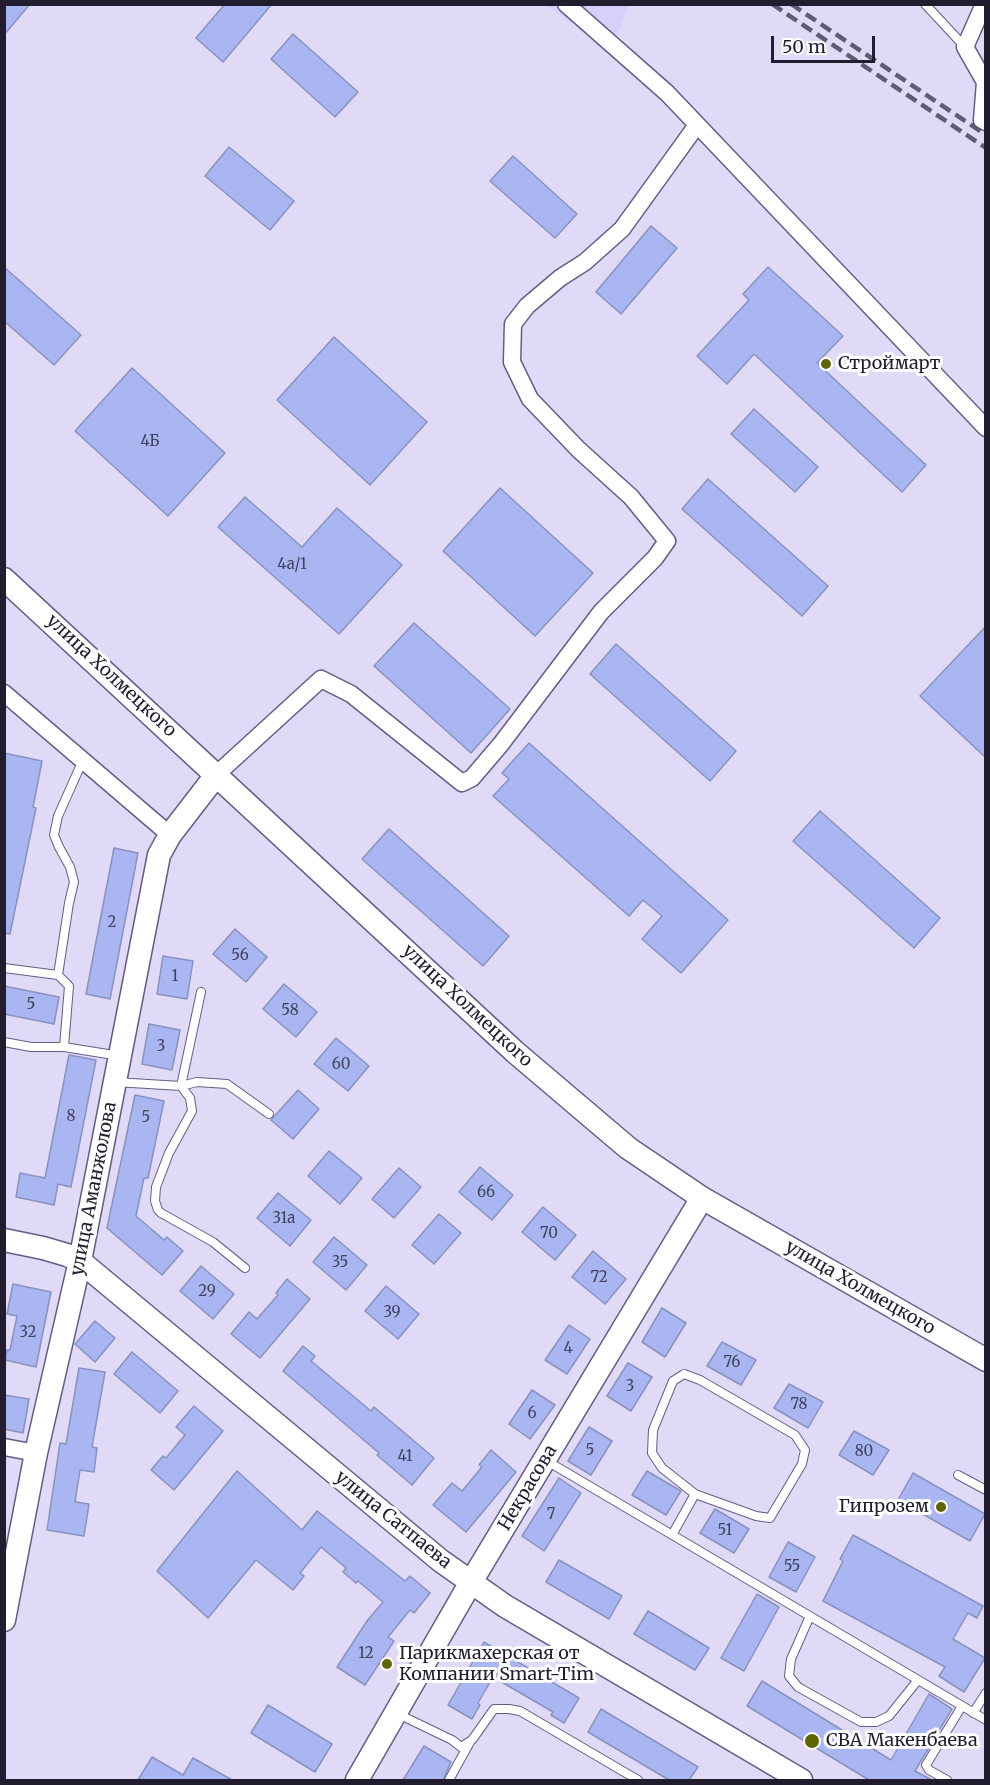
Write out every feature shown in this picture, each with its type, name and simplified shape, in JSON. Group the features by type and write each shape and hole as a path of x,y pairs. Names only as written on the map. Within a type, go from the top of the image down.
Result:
{"street":[{"path":"566,4 667,93 986,428"},
{"path":"984,4 965,47 985,82 982,120 986,122"},
{"path":"217,774 321,679 351,694 462,783 472,778 501,744 601,612 655,558 667,541 631,497 579,450 530,399 512,362 513,324 527,306 585,262 622,229 697,125"},
{"name":"улица Холмецкого","path":"4,579 515,1052 628,1148 702,1198 986,1360"},
{"path":"4,693 170,835"},
{"name":"улица Аманжолова","path":"4,1620 36,1453 80,1261 159,855 170,835 217,774"},
{"name":"Некрасова","path":"357,1780 471,1582 702,1198"},
{"name":"улица Сатпаева","path":"4,1240 43,1248 80,1261 441,1561 505,1606 801,1780"},
{"path":"4,1447 36,1453"}],"lane":[{"path":"925,4 965,47"},
{"path":"58,975 74,882 70,867 54,835 58,816 83,760"},
{"path":"4,968 58,975 69,986 64,1047"},
{"path":"201,992 181,1086 190,1098 192,1111 169,1154 156,1187 156,1206 161,1212 213,1242 245,1268"},
{"path":"4,1042 31,1047 64,1047 120,1056"},
{"path":"115,1082 181,1086 197,1082 227,1084 269,1114"},
{"path":"684,1374 700,1380 795,1435 806,1450 802,1464 770,1518 756,1516 694,1494 662,1468 652,1453 653,1430 657,1420 673,1382 684,1374"},
{"path":"545,1460 986,1720"},
{"path":"958,1475 986,1490"},
{"path":"672,1535 694,1494"},
{"path":"810,1616 790,1659 789,1676 798,1687 861,1722 876,1722 889,1716 918,1680"},
{"path":"974,1713 986,1693"},
{"path":"947,1780 929,1770 926,1765 962,1706"},
{"path":"449,1780 470,1742 494,1709 520,1711 638,1780"},
{"path":"396,1713 452,1740 461,1747 470,1742"}],"shaded area":[{"path":"546,5 629,5 611,49"}],"building":[{"path":"4,4 30,4 4,35"},
{"path":"225,4 272,4 223,62 196,38"},
{"path":"293,34 358,92 335,117 271,59"},
{"path":"229,147 294,201 270,230 205,176"},
{"path":"513,156 577,214 555,238 490,181"},
{"path":"651,226 677,248 621,314 596,292"},
{"path":"4,267 81,335 54,365 4,321"},
{"path":"768,267 843,336 817,363 926,465 902,492 754,354 727,384 697,356 749,300 743,294"},
{"path":"334,337 427,422 370,485 277,400"},
{"path":"132,368 225,453 168,516 75,431"},
{"path":"754,409 818,467 795,492 731,434"},
{"path":"708,479 828,586 802,616 682,509"},
{"path":"500,488 593,573 535,636 443,551"},
{"path":"245,497 302,547 337,508 402,565 339,634 218,527"},
{"path":"414,623 510,709 471,753 374,666"},
{"path":"986,626 986,758 920,696"},
{"path":"616,644 736,751 710,781 590,674"},
{"path":"529,743 728,920 681,973 642,939 662,916 643,900 629,916 493,796 509,779 502,773"},
{"path":"4,753 42,761 33,807 36,808 10,934 4,933"},
{"path":"820,811 940,918 914,948 793,841"},
{"path":"389,829 509,936 483,966 362,859"},
{"path":"114,848 138,853 110,999 86,994"},
{"path":"235,929 267,957 246,982 213,954"},
{"path":"163,956 193,961 187,999 157,994"},
{"path":"284,984 317,1012 296,1037 263,1009"},
{"path":"4,986 59,997 54,1024 4,1014"},
{"path":"149,1024 180,1030 172,1070 142,1064"},
{"path":"336,1038 369,1066 348,1091 314,1064"},
{"path":"69,1055 96,1060 71,1187 58,1184 54,1205 16,1197 20,1173 45,1178"},
{"path":"298,1090 319,1109 293,1139 271,1120"},
{"path":"135,1095 164,1101 148,1178 144,1178 136,1216 164,1240 167,1237 183,1251 162,1275 107,1228"},
{"path":"329,1151 362,1178 340,1204 308,1176"},
{"path":"480,1167 513,1195 492,1220 459,1192"},
{"path":"399,1168 421,1187 394,1218 372,1199"},
{"path":"278,1193 311,1220 290,1246 257,1218"},
{"path":"543,1207 576,1235 555,1260 522,1232"},
{"path":"439,1214 461,1233 434,1264 412,1245"},
{"path":"334,1237 367,1265 346,1290 313,1262"},
{"path":"593,1251 626,1279 605,1304 572,1277"},
{"path":"201,1266 234,1294 213,1319 180,1291"},
{"path":"287,1279 310,1299 260,1358 231,1334 249,1312 257,1319 278,1295 276,1293"},
{"path":"13,1284 51,1292 36,1367 5,1360 7,1350 10,1350 17,1316 7,1314"},
{"path":"386,1286 419,1314 398,1339 365,1311"},
{"path":"662,1308 686,1323 665,1357 642,1342"},
{"path":"95,1321 115,1338 95,1362 75,1344"},
{"path":"569,1325 590,1339 567,1374 545,1360"},
{"path":"722,1342 756,1360 741,1385 707,1366"},
{"path":"303,1346 315,1356 311,1361 371,1411 374,1407 434,1458 412,1485 377,1455 379,1453 283,1371"},
{"path":"132,1352 178,1391 160,1413 114,1374"},
{"path":"628,1363 652,1377 631,1411 607,1396"},
{"path":"79,1368 105,1372 92,1447 97,1448 94,1472 80,1470 75,1502 89,1504 84,1536 47,1530 60,1443 66,1444"},
{"path":"789,1384 823,1402 808,1428 774,1408"},
{"path":"532,1390 555,1405 530,1439 509,1424"},
{"path":"4,1395 29,1399 23,1433 4,1429"},
{"path":"194,1406 223,1431 174,1490 151,1470 163,1456 166,1458 185,1435 176,1427"},
{"path":"589,1427 612,1441 591,1475 568,1461"},
{"path":"854,1431 889,1450 873,1475 839,1455"},
{"path":"491,1450 516,1472 466,1532 433,1505 452,1483 462,1491 482,1467 479,1465"},
{"path":"237,1471 302,1530 317,1511 405,1581 410,1576 430,1593 414,1613 410,1610 388,1637 394,1641 365,1685 337,1667 367,1621 383,1602 343,1572 346,1568 321,1547 300,1573 304,1576 293,1590 256,1560 208,1618 157,1571"},
{"path":"647,1471 681,1491 666,1515 632,1495"},
{"name":"Гипрозем","path":"913,1473 985,1514 970,1541 898,1500"},
{"path":"559,1478 581,1493 544,1551 522,1536"},
{"path":"715,1509 749,1529 734,1553 700,1533"},
{"path":"853,1535 983,1606 977,1618 968,1613 953,1639 985,1658 964,1692 939,1676 945,1667 823,1601 843,1561 840,1559"},
{"path":"788,1542 815,1557 796,1592 769,1577"},
{"path":"559,1560 622,1596 609,1619 546,1582"},
{"path":"757,1594 779,1607 744,1671 721,1658"},
{"path":"648,1611 709,1648 695,1670 634,1634"},
{"path":"484,1642 579,1698 564,1723 551,1715 553,1712 493,1677 472,1719 448,1705"},
{"path":"762,1681 891,1760 929,1694 952,1709 915,1771 932,1780 869,1780 747,1706"},
{"path":"268,1705 332,1744 315,1772 251,1733"},
{"path":"601,1709 698,1767 689,1780 669,1780 588,1732"},
{"path":"424,1746 451,1762 443,1780 403,1780"},
{"path":"152,1757 183,1775 193,1758 232,1780 138,1780"}],"railway":[{"path":"772,4 986,148"},
{"path":"791,4 986,135"}],"place":[{"name":"Строймарт","path":"826,364"},
{"name":"Гипрозем","path":"941,1507"},
{"name":"Парикмахерская от Компании Smart-Tim","path":"387,1664"},
{"name":"СВА Макенбаева","path":"812,1741"}]}
